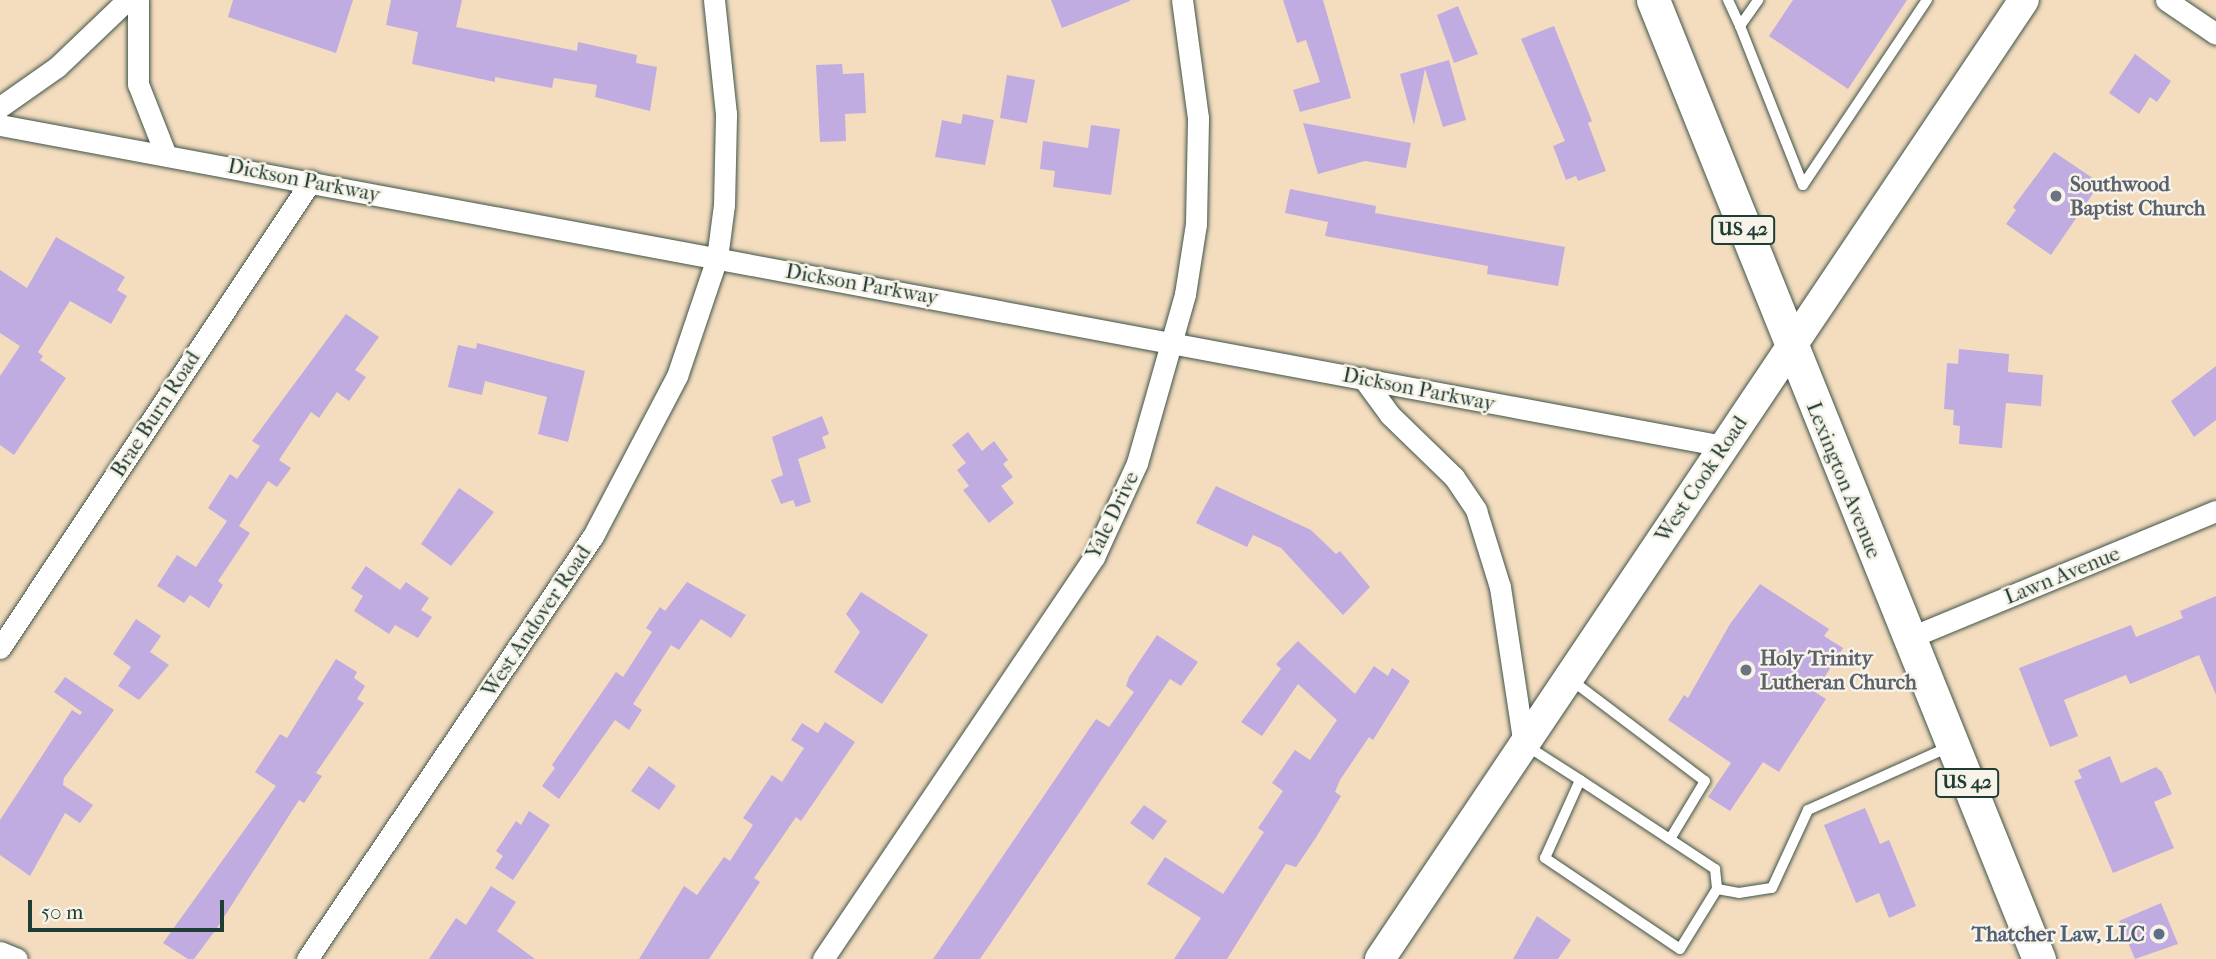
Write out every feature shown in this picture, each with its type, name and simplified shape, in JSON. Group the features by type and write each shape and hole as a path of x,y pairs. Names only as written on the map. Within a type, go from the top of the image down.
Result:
{"main road":[{"name":"Lexington Avenue","path":"1653,0 2039,959"},
{"name":"West Cook Road","path":"1380,959 2024,0"}],"street":[{"path":"0,107 57,67 127,0"},
{"path":"138,0 138,84 165,153"},
{"name":"West Andover Road","path":"307,959 593,536 677,376 717,258 726,114 714,0"},
{"name":"Yale Drive","path":"822,959 1094,557 1137,463 1185,294 1196,224 1198,118 1182,0"},
{"path":"2166,0 2216,34"},
{"name":"Dickson Parkway","path":"0,125 165,153 1723,446"},
{"name":"Brae Burn Road","path":"0,648 311,181"},
{"path":"1363,378 1390,415 1454,477 1476,510 1500,587 1524,745"},
{"name":"Lawn Avenue","path":"1909,638 2216,511"},
{"path":"0,952 16,959"}],"lane":[{"path":"1728,0 1803,185 1927,0"},
{"path":"1740,26 1758,0"},
{"path":"1568,677 1705,781 1670,839"},
{"path":"1524,745 1580,780 1715,869 1717,889 1680,949 1545,858 1580,780"},
{"path":"1717,889 1739,893 1772,888 1808,810 1952,746"}],"building":[{"path":"233,0 353,0 336,53 228,17"},
{"path":"391,0 462,0 456,27 577,51 578,42 637,55 636,63 657,67 650,111 595,97 597,85 554,78 552,88 495,77 495,82 412,64 418,32 386,25"},
{"path":"1051,0 1130,0 1130,1 1062,28"},
{"path":"1283,0 1323,0 1351,98 1300,112 1293,90 1320,82 1306,40 1297,43"},
{"path":"1793,0 1907,0 1848,89 1769,36"},
{"path":"1458,6 1478,54 1454,63 1437,15"},
{"path":"1554,26 1592,121 1588,123 1606,171 1578,181 1576,176 1566,180 1553,146 1565,141 1521,39"},
{"path":"2135,54 2171,81 2157,102 2150,97 2139,114 2109,93"},
{"path":"1449,60 1466,120 1443,127 1425,69 1414,125 1400,74"},
{"path":"842,64 843,74 864,73 866,113 845,114 846,141 820,142 816,65"},
{"path":"1007,75 1035,80 1027,123 1000,118"},
{"path":"963,114 994,120 985,165 935,157 942,120 961,124"},
{"path":"1303,123 1411,143 1406,168 1365,161 1318,174"},
{"path":"1091,125 1120,129 1111,195 1053,187 1055,171 1040,169 1043,141 1088,148"},
{"path":"2054,152 2100,183 2051,255 2006,224 2016,210 2013,207"},
{"path":"1290,189 1376,206 1375,213 1565,247 1558,286 1487,274 1488,266 1325,236 1328,222 1285,213"},
{"path":"56,237 125,277 117,290 127,296 111,324 70,301 38,352 43,356 40,360 66,378 14,455 0,445 0,376 20,346 0,333 0,270 27,288"},
{"path":"346,314 379,337 355,370 366,377 349,401 337,392 319,418 311,412 279,460 291,468 277,487 268,481 239,526 250,533 218,581 223,585 209,608 190,595 184,603 157,586 177,555 196,567 227,521 208,508 230,474 237,479 260,446 252,441"},
{"path":"477,343 585,371 568,442 538,434 547,397 485,381 482,395 448,387 458,345 476,349"},
{"path":"1959,349 2009,354 2008,372 2043,375 2041,406 2006,403 2002,448 1959,444 1960,426 1953,425 1954,410 1944,409 1947,363 1958,364"},
{"path":"2216,366 2216,420 2194,437 2171,401"},
{"path":"822,416 829,434 822,437 826,448 798,459 811,502 796,507 793,500 781,504 771,480 783,475 772,437"},
{"path":"968,432 982,451 994,441 1008,460 1003,464 1013,477 1001,486 1014,503 989,523 963,490 969,486 957,470 966,463 952,445"},
{"path":"1216,486 1311,530 1336,554 1340,551 1370,587 1343,615 1281,548 1253,535 1247,547 1196,523"},
{"path":"459,488 494,512 451,566 421,544"},
{"path":"366,566 400,590 406,582 429,598 421,610 432,617 418,638 395,625 389,634 354,611 363,596 351,588"},
{"path":"687,582 746,615 731,638 701,619 679,650 671,645 633,704 642,710 629,730 615,720 559,799 542,786 555,768 552,765 616,672 623,677 652,632 646,628 660,607 665,611"},
{"path":"1760,584 1829,629 1824,636 1843,648 1815,692 1826,699 1779,772 1763,762 1730,811 1708,797 1731,763 1668,720 1684,695 1688,698 1730,624"},
{"path":"861,592 928,635 882,704 834,672 860,632 846,614"},
{"path":"2216,596 2216,695 2199,655 2130,684 2126,675 2064,700 2078,736 2050,747 2019,668 2131,625 2136,637 2183,618 2180,611"},
{"path":"136,619 161,636 150,652 169,665 139,700 118,686 131,667 113,654"},
{"path":"1157,635 1198,662 1181,686 1170,679 980,959 933,959 1096,719 1109,727 1134,692 1126,686 1129,677"},
{"path":"1298,641 1355,694 1374,666 1388,676 1392,668 1410,681 1373,740 1369,737 1340,780 1335,792 1341,796 1315,839 1296,867 1286,864 1227,959 1174,959 1201,918 1147,884 1165,857 1223,894 1264,832 1258,828 1283,791 1272,783 1295,750 1310,760 1337,720 1298,684 1262,736 1241,722 1281,669 1276,664"},
{"path":"336,659 357,672 354,678 365,686 357,699 364,703 316,773 322,776 304,803 299,800 217,928 194,959 188,959 163,943 276,786 255,772 280,734 287,738"},
{"path":"65,677 114,710 64,778 63,785 93,805 80,823 65,813 30,876 0,855 0,820 72,710 80,715 82,712 54,692"},
{"path":"825,722 855,742 801,821 796,817 754,878 760,882 709,959 639,959 684,886 697,895 724,857 730,861 753,825 743,818 772,775 782,782 804,748 791,740 802,723 818,733"},
{"path":"2110,756 2121,783 2156,767 2162,772 2172,794 2154,802 2174,848 2113,873 2074,781 2082,778 2078,770"},
{"path":"649,766 676,786 659,810 631,791"},
{"path":"1144,805 1167,821 1153,840 1130,823"},
{"path":"1865,808 1880,844 1889,840 1916,906 1889,918 1879,893 1856,903 1824,825"},
{"path":"529,811 550,825 513,880 495,868 503,856 496,851 516,821 521,825"},
{"path":"491,886 516,902 497,931 535,959 429,959 456,918 466,925"},
{"path":"2161,903 2178,944 2135,959 2119,921"},
{"path":"1537,916 1571,940 1558,959 1513,959"}],"place":[{"name":"Southwood Baptist Church","path":"2056,196"},
{"name":"Holy Trinity Lutheran Church","path":"1746,670"},
{"name":"Thatcher Law, LLC","path":"2159,934"}]}
